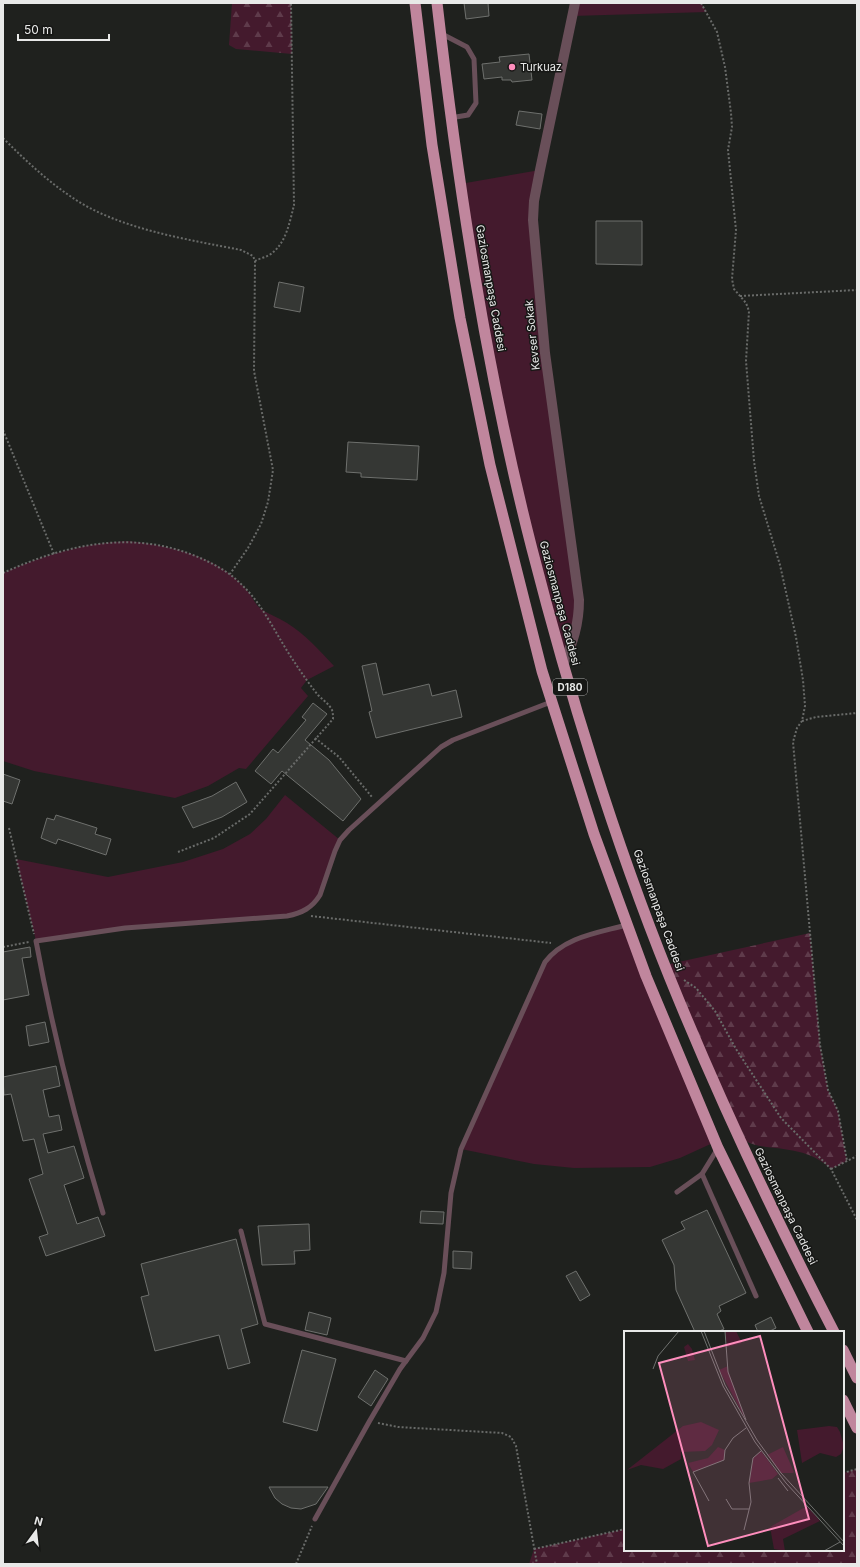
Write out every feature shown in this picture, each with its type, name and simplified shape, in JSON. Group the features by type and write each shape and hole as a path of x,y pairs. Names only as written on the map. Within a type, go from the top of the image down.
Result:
{"highway":[{"name":"D180","path":"415,3 432,145 445,232 474,392 510,549 551,702 594,834 626,925 685,1072 718,1148 808,1331"},
{"name":"Gaziosmanpaşa Caddesi","path":"437,3 450,118 466,230 498,396 531,546 563,664 615,827 668,973 739,1139 834,1331"},
{"path":"844,1352 857,1378"},
{"path":"844,1402 857,1428"}],"street":[{"name":"Kevser Sokak","path":"563,664 574,639 579,615 579,600 545,353 533,220 534,201 575,3"}],"lane":[{"path":"441,34 467,47 474,59 476,103 468,115 450,118"},
{"path":"103,1213 80,1136 48,1005 36,941 125,928 296,914 307,910 315,903 325,884 340,840 440,747 452,740 551,702"},
{"path":"315,1519 369,1422 406,1361 431,1324 440,1301 451,1193 461,1148 537,976 553,951 563,944 626,925"},
{"path":"677,1192 702,1174 718,1148"},
{"path":"702,1174 756,1296"},
{"path":"241,1232 265,1324 406,1361"}],"path":[{"path":"255,261 273,253 281,242 288,227 294,205 292,3"},
{"path":"701,3 717,32 725,67 731,113 732,127 728,150 736,230 732,279 734,289 746,303 749,311 746,356 754,461 759,496 780,565 796,637 804,700 802,721 797,728 793,742 820,1045 828,1090 838,1111 847,1160"},
{"path":"3,138 34,168 71,197 113,219 157,233 241,250 253,256 255,261 254,371 273,470 268,502 261,524 248,548 230,574"},
{"path":"740,296 857,290"},
{"path":"3,430 54,554"},
{"path":"3,574 25,563 54,554 99,543 128,541 158,544 183,551 209,561 230,574 246,588 302,674 332,711 333,719 315,738 263,802 250,814 214,838 178,852"},
{"path":"802,721 816,717 857,713"},
{"path":"315,738 339,757 377,804"},
{"path":"3,947 36,941 9,828"},
{"path":"296,914 563,944"},
{"path":"668,973 679,976 696,988 714,1011 736,1049 781,1118 830,1169 857,1220"},
{"path":"830,1169 857,1156"},
{"path":"369,1422 398,1427 502,1433 511,1437 516,1446 537,1564"},
{"path":"844,1473 857,1469"},
{"path":"296,1564 315,1519"},
{"path":"534,1549 624,1529"}],"green space":[{"path":"232,3 291,3 292,54 236,49 229,45"},
{"path":"575,3 701,3 707,12 572,16"},
{"path":"540,170 533,220 579,600 563,664 531,547 460,184"},
{"path":"128,541 176,549 220,567 245,588 260,608 294,627 334,666 307,680 301,688 308,696 246,769 239,768 208,786 175,798 34,771 3,761 3,573 49,555 64,551 96,544"},
{"path":"285,795 340,840 315,903 296,914 125,928 36,941 16,859 108,877 183,862 223,849 250,834 266,819"},
{"path":"626,925 715,1142 680,1158 650,1167 574,1168 534,1164 461,1149 545,962 563,944"},
{"path":"810,933 820,1045 828,1090 838,1111 847,1161 831,1169 823,1162 806,1154 757,1145 739,1139 665,965"},
{"path":"857,1469 857,1564 529,1564 534,1549 624,1529 624,1551 844,1551 844,1473"}],"building":[{"path":"464,3 488,3 489,16 466,19"},
{"path":"529,54 532,80 512,82 511,80 502,80 502,77 484,79 482,64 500,62 499,57"},
{"path":"519,111 542,114 540,129 516,125"},
{"path":"596,221 642,221 642,265 596,264"},
{"path":"279,282 304,287 300,312 274,307"},
{"path":"348,442 419,446 417,480 361,477 361,473 346,472"},
{"path":"376,663 383,695 429,684 432,696 456,690 462,717 376,738 369,712 372,711 362,666"},
{"path":"313,703 327,714 305,740 329,760 361,799 343,821 282,771 271,784 255,771 273,749 278,753 306,720 302,717"},
{"path":"3,774 20,780 12,804 3,801"},
{"path":"236,782 247,802 222,817 193,828 182,807 212,796"},
{"path":"56,815 97,828 95,834 111,839 106,855 58,839 56,844 41,838 47,818 54,820"},
{"path":"30,947 31,957 22,958 29,995 3,1000 3,952"},
{"path":"45,1022 49,1042 29,1046 26,1026"},
{"path":"56,1066 60,1086 43,1090 49,1117 59,1115 62,1130 43,1134 48,1153 74,1146 84,1178 64,1185 77,1224 98,1217 105,1236 46,1256 39,1237 48,1234 29,1179 43,1174 34,1139 23,1141 11,1094 4,1095 3,1077"},
{"path":"707,1210 746,1293 719,1306 721,1311 717,1314 724,1329 719,1331 695,1331 676,1290 674,1265 662,1240 685,1229 681,1222"},
{"path":"421,1211 444,1212 443,1224 420,1223"},
{"path":"309,1224 310,1250 294,1251 295,1264 262,1265 258,1226"},
{"path":"236,1239 258,1324 241,1329 250,1363 228,1369 219,1335 155,1351 141,1297 149,1295 141,1264"},
{"path":"453,1251 472,1252 471,1269 453,1268"},
{"path":"576,1271 590,1295 580,1301 566,1276"},
{"path":"309,1312 331,1318 327,1335 305,1330"},
{"path":"771,1317 776,1328 770,1331 758,1331 755,1325"},
{"path":"302,1350 336,1359 317,1431 283,1422"},
{"path":"375,1370 388,1379 371,1406 358,1397"},
{"path":"269,1487 328,1487 316,1504 301,1509 291,1508 282,1504 275,1498"}],"place":[{"name":"Turkuaz","path":"512,67"}]}
